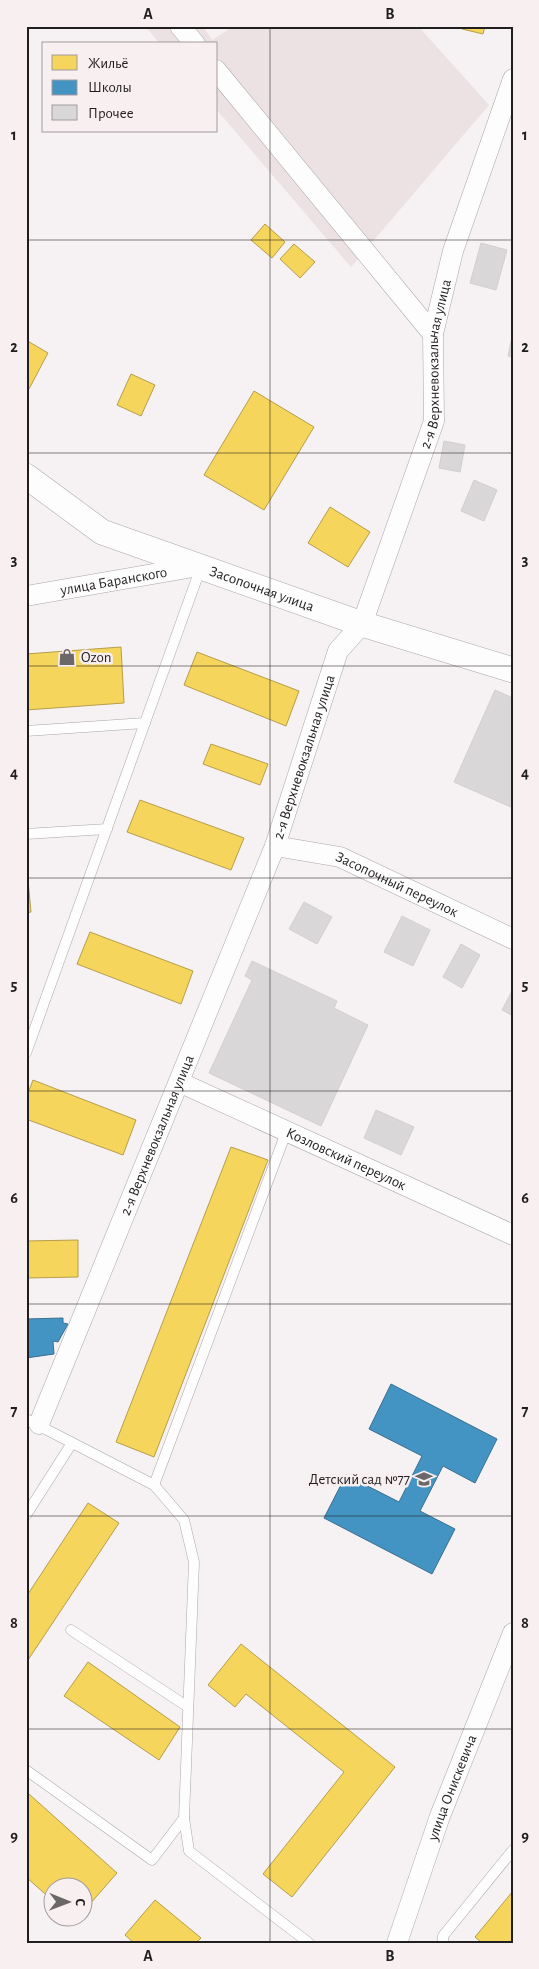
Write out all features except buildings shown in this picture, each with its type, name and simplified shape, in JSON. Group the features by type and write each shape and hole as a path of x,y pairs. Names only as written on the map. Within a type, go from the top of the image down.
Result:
{"street":[{"path":"180,26 193,42"},
{"path":"218,72 433,334"},
{"name":"2-я Верхневокзальная улица","path":"32,1421 179,1082 275,846 338,651 362,624 434,421 433,334 453,251 513,79"},
{"name":"Засопочная улица","path":"26,476 102,532 362,624 513,670"},
{"name":"улица Баранского","path":"26,596 201,566"},
{"name":"Засопочный переулок","path":"275,846 340,857 513,939"},
{"name":"Козловский переулок","path":"179,1082 513,1235"},
{"name":"улица Онискевича","path":"397,1943 440,1816 513,1633"}],"lane":[{"path":"26,1053 201,566"},
{"path":"26,731 145,723"},
{"path":"26,834 107,828"},
{"path":"154,1485 287,1130"},
{"path":"32,1421 154,1485 184,1520 194,1562 184,1818 189,1851 308,1943"},
{"path":"26,1515 72,1443"},
{"path":"71,1630 188,1707"},
{"path":"26,1770 152,1860 184,1818"},
{"path":"443,1943 443,1936 513,1850"}],"shaded area":[{"path":"145,26 203,26 212,40 234,26 418,26 489,105 351,267 218,111 218,42 158,42"}],"place":[{"name":"Ozon","path":"67,657"},
{"name":"Детский сад №77","path":"424,1479"}]}
